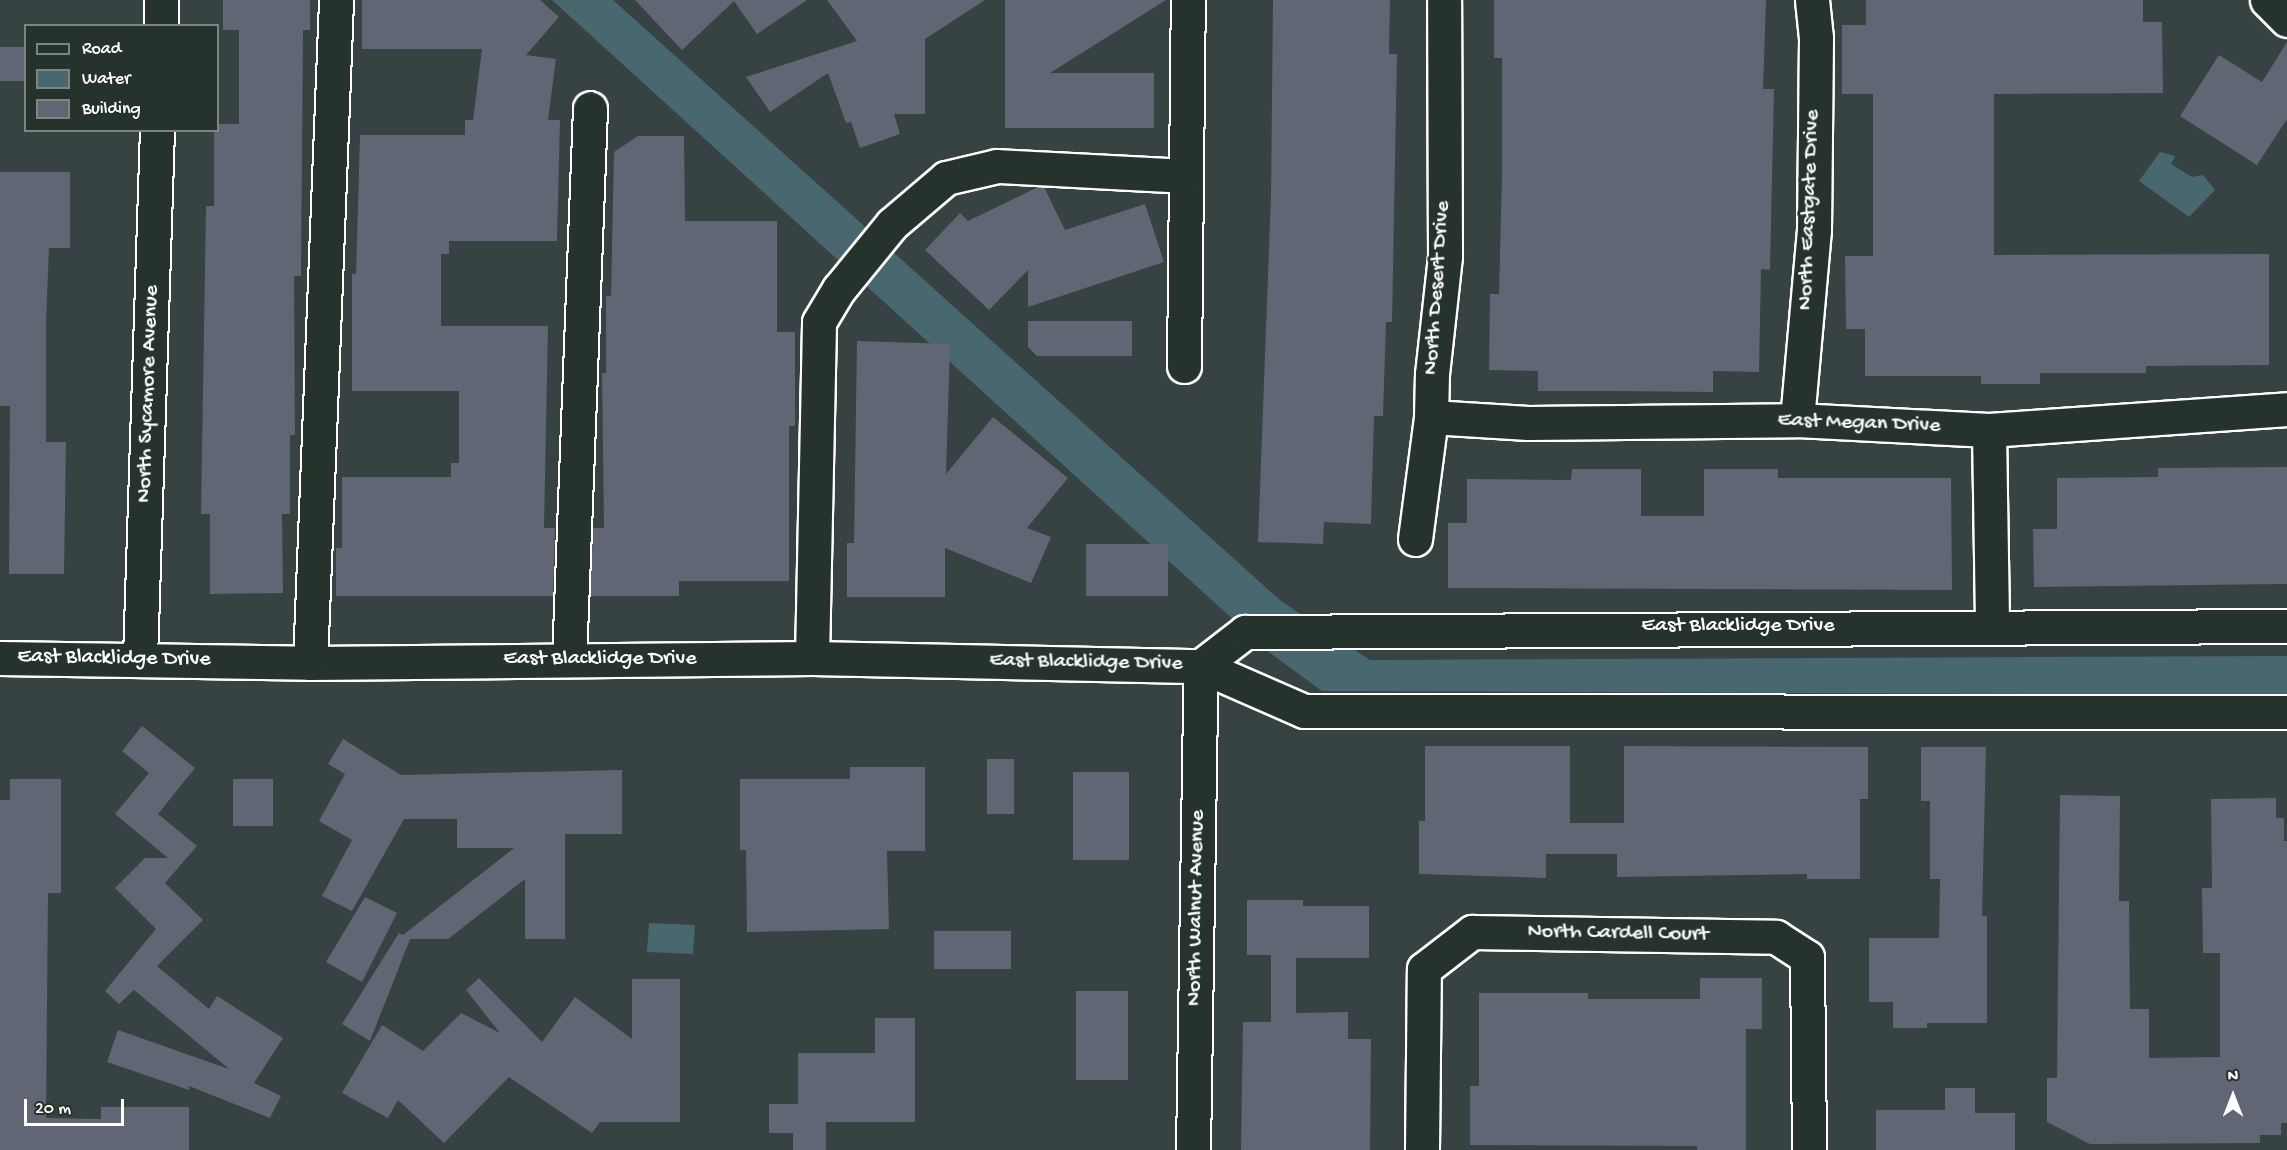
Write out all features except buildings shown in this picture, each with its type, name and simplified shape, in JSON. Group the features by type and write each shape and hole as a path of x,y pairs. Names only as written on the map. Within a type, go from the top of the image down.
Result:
{"street":[{"path":"161,24 162,0"},
{"path":"310,663 336,0"},
{"path":"1184,366 1188,0"},
{"name":"North Desert Drive","path":"1415,539 1431,417 1432,374 1445,256 1444,0"},
{"name":"North Eastgate Drive","path":"1797,420 1814,230 1816,38 1812,0"},
{"path":"2266,0 2287,20"},
{"path":"569,660 590,108"},
{"name":"North Sycamore Avenue","path":"140,658 157,132"},
{"path":"812,658 819,322 839,289 892,224 946,178 997,166 1185,176"},
{"name":"East Megan Drive","path":"1431,417 1528,423 1797,420 1989,430 2287,409"},
{"path":"1989,430 1992,626"},
{"name":"East Blacklidge Drive","path":"1201,666 1245,632 2287,626"},
{"name":"East Blacklidge Drive","path":"0,658 140,658 310,663 812,658 1201,666 1304,711 2287,712"},
{"name":"North Walnut Avenue","path":"1193,1150 1201,666"},
{"name":"North Cardell Court","path":"1422,1150 1424,969 1472,932 1776,937 1807,957 1809,1150"}],"water":[{"path":"552,0 613,0 1281,601 1370,660 2287,656 2287,695 1322,691 1270,653"},
{"path":"2160,152 2175,156 2171,164 2192,177 2203,175 2215,190 2189,217 2139,181"},
{"path":"649,923 695,925 693,954 647,952"}]}
